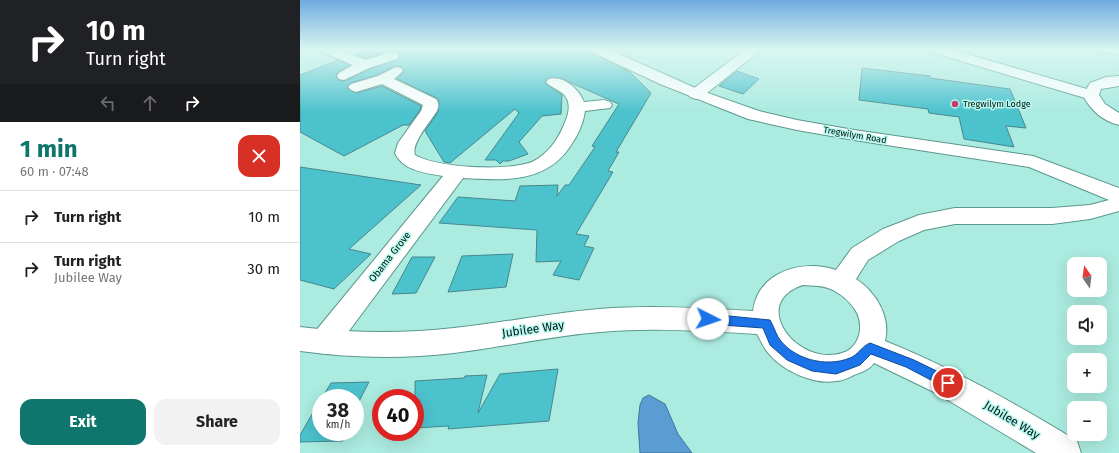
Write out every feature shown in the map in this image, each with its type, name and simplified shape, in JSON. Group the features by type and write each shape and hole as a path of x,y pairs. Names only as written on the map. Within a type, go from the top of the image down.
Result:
{"street":[{"path":"344,76 355,70"},
{"path":"356,87 383,79 399,70"},
{"name":"Tregwilym Road","path":"643,70 665,82 754,115 797,125 1033,162 1119,196"},
{"path":"696,94 727,70"},
{"path":"1001,70 1093,100 1108,114 1119,120"},
{"path":"383,79 430,102 431,106 429,110 404,148 405,155 409,160 418,164 457,172 518,172 542,164 551,158 569,134 576,116 576,99 573,94 554,82"},
{"path":"1119,80 1106,82 1095,86 1093,100 1119,130"},
{"path":"576,108 604,105"},
{"name":"Obama Grove","path":"312,340 457,172"},
{"path":"841,282 860,254 891,235 918,223 955,216 1052,216 1090,212 1119,204"},
{"path":"803,275 822,276 841,282 858,295 870,311 874,330 870,348 856,361 836,368 812,366 791,357 774,341 766,323 766,306 773,291 786,280 803,275"},
{"name":"Jubilee Way","path":"312,340 372,345 423,343 473,338 556,325 618,319 693,318 766,323"},
{"name":"Jubilee Way","path":"870,348 910,364 961,389 1021,424 1065,453"}],"water":[{"path":"649,395 665,404 678,434 692,453 640,453 638,423 640,405 643,398"}],"building":[{"path":"312,70 341,70 336,75 338,80 345,81 368,70 387,70 377,75 351,83 347,88 356,93 382,86 421,106 420,110 409,125 403,125 344,156 300,132 300,75"},
{"path":"626,70 630,72 651,93 616,152 619,152 608,171 613,172 576,234 589,236 584,246 594,248 579,280 553,275 561,261 536,262 537,230 439,223 458,197 515,201 520,186 558,185 557,196 565,185 569,185 595,147 592,146 619,104 560,78 549,78 545,81 545,83 562,95 561,114 542,116 519,142 528,154 509,161 503,161 500,164 496,160 485,160 519,113 515,109 450,163 444,162 425,131 438,112 439,101 437,98 397,79 404,71"},
{"name":"Tregwilym Lodge","path":"862,70 880,70 930,76 930,78 1010,89 1026,128 1006,126 1014,147 964,139 959,117 929,113 928,109 859,100"},
{"path":"737,71 759,79 743,94 719,86"},
{"path":"300,167 421,185 349,249 371,254 334,289 300,280"},
{"path":"513,254 506,287 448,292 462,256"},
{"path":"412,257 435,257 416,293 392,294"},
{"path":"558,369 549,421 448,429 449,426 424,427 424,389 415,389 415,381 487,375 478,413 500,374"},
{"path":"369,382 364,392 364,389 327,389 331,383"},
{"path":"312,414 312,441 343,441 300,442 300,435"}],"place":[{"name":"Tregwilym Lodge","path":"955,104"}],"route":[{"path":"708,319 766,323 774,341 791,357 812,366 836,368 856,361 870,348 910,364 948,383"}]}
